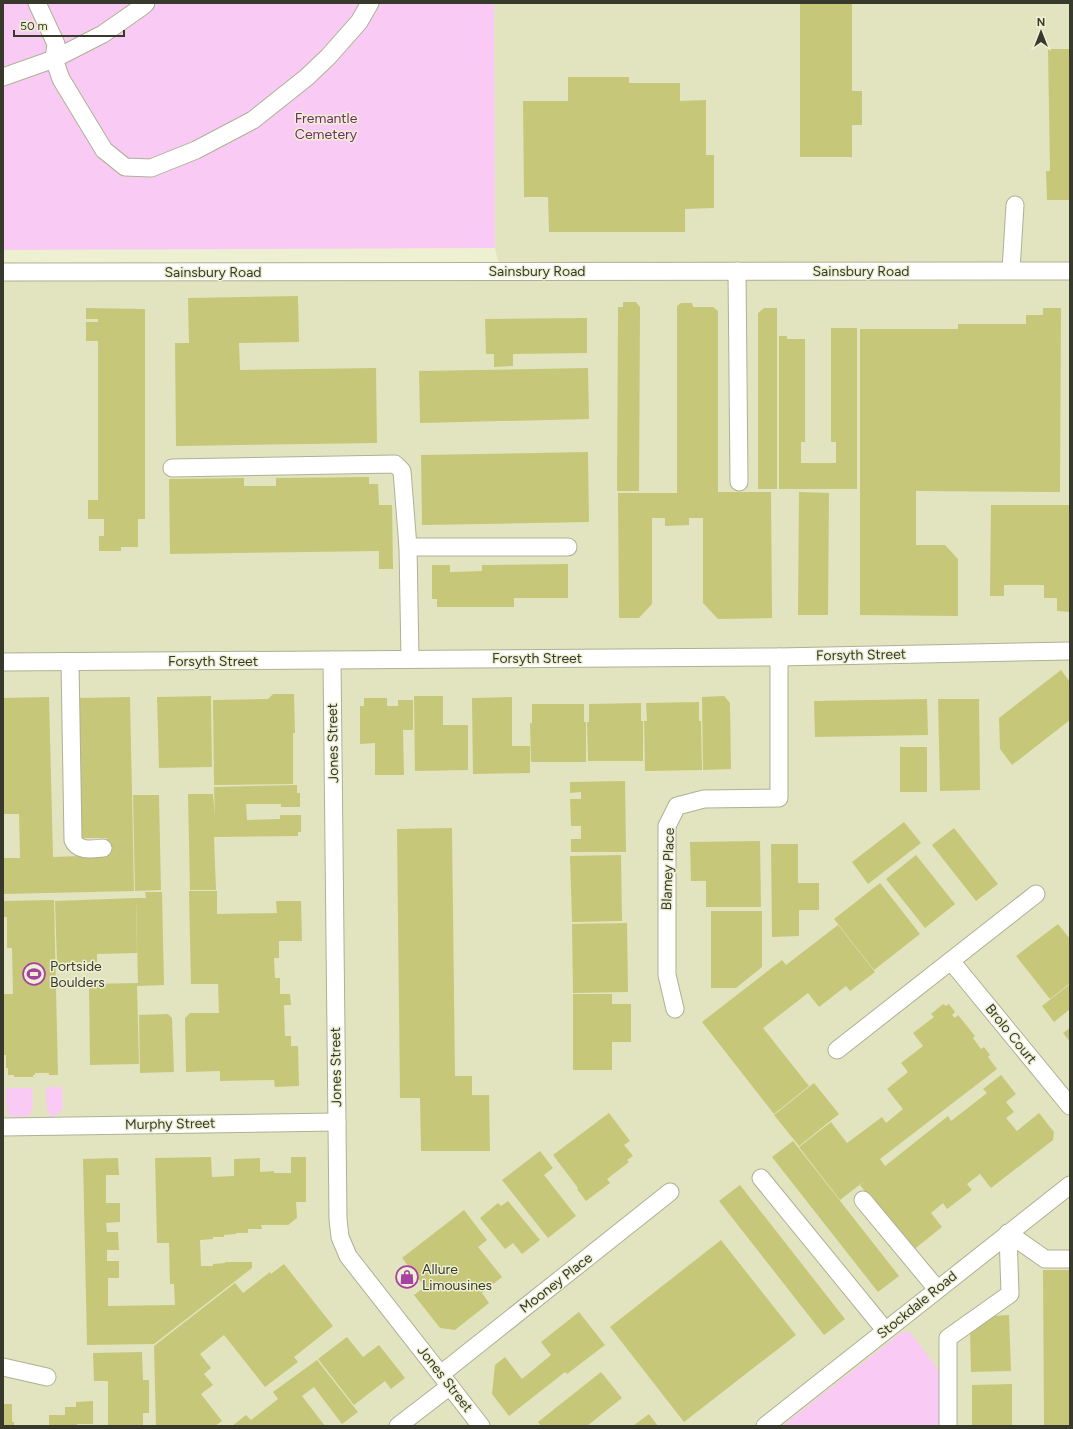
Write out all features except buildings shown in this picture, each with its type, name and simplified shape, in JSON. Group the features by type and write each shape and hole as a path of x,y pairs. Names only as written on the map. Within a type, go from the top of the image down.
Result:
{"street":[{"path":"37,3 56,44 54,59 61,79 104,150 125,167 151,168 196,150 253,120 307,77 328,57 359,22 370,3"},
{"path":"3,77 54,59 103,34 144,6 146,3"},
{"path":"1011,270 1015,205"},
{"path":"737,271 739,482"},
{"name":"Sainsbury Road","path":"3,272 1070,271"},
{"path":"172,468 395,464 402,471 408,547 410,659"},
{"path":"408,547 568,547"},
{"name":"Forsyth Street","path":"3,662 779,657 1070,651"},
{"name":"Blamey Place","path":"675,1009 667,976 667,826 677,806 704,799 779,798 779,657"},
{"name":"Jones Street","path":"332,660 338,1219 340,1237 348,1256 481,1426"},
{"path":"70,662 73,840 75,845 80,848 103,848"},
{"path":"837,1050 1036,894"},
{"name":"Brolo Court","path":"951,961 1070,1106"},
{"name":"Murphy Street","path":"3,1127 337,1122"},
{"path":"761,1178 885,1330"},
{"name":"Stockdale Road","path":"765,1426 1070,1184"},
{"name":"Mooney Place","path":"398,1426 446,1380 670,1192"},
{"path":"863,1200 937,1289"},
{"path":"1008,1232 1045,1259 1070,1259"},
{"path":"948,1426 948,1338 1010,1294 1008,1232"},
{"path":"3,1367 47,1377"}],"shaded area":[{"path":"494,3 1070,3 1070,1426 3,1426 3,281 502,279 495,248"}],"green space":[{"name":"Fremantle Cemetery","path":"3,3 494,3 495,248 3,250"},
{"path":"62,1087 63,1109 55,1116 51,1117 46,1103 46,1088"},
{"path":"7,1088 32,1089 33,1099 31,1113 29,1116 11,1117 8,1114 6,1098"},
{"path":"902,1332 910,1332 940,1372 941,1426 782,1426"}],"place":[{"name":"Portside Boulders","path":"34,974"},
{"name":"Allure Limousines","path":"407,1277"}]}
